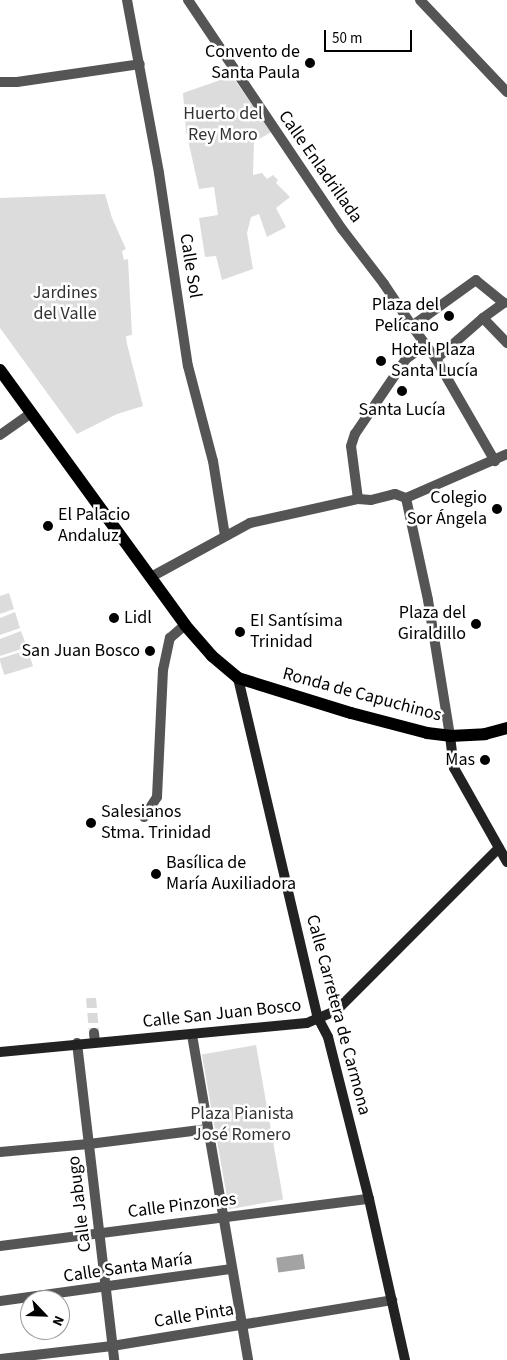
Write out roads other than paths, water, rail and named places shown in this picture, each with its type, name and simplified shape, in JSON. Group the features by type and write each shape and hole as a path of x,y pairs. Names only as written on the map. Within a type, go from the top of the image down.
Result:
{"main road":[{"path":"0,370 185,625 212,656 238,678"},
{"name":"Ronda de Capuchinos","path":"238,678 402,728 450,736 485,734 507,728"}],"street":[{"name":"Calle Sol","path":"127,0 172,249 188,366 213,461 225,536"},
{"name":"Calle Enladrillada","path":"188,0 342,229 384,284 412,326"},
{"path":"420,0 507,92"},
{"path":"0,82 17,82 140,64"},
{"path":"436,359 483,318 506,302 476,280 412,326 436,359 495,461"},
{"path":"483,318 507,342"},
{"path":"358,499 351,446 355,434 406,360 425,345"},
{"path":"0,436 31,413"},
{"path":"151,577 250,523 358,499 371,500 395,494 406,498 495,461 507,454"},
{"path":"406,498 437,656 454,768 507,862"},
{"path":"144,817 157,797 163,670 170,638 185,625"},
{"name":"Calle Carretera de Carmona","path":"238,678 318,1018 328,1037 369,1199 405,1360"},
{"name":"Calle San Juan Bosco","path":"0,1052 77,1043 94,1037 192,1035 307,1023 337,1010 499,848"},
{"path":"192,1035 248,1360"},
{"name":"Calle Jabugo","path":"77,1043 114,1360"},
{"path":"0,1152 89,1144 208,1129"},
{"name":"Calle Pinzones","path":"0,1246 369,1199"},
{"name":"Calle Santa María","path":"0,1301 106,1288 232,1269"},
{"name":"Calle Pinta","path":"0,1358 112,1346 392,1300"}],"tunnel":[{"path":"91,998 94,1033"}],"place":[{"name":"Convento de Santa Paula","path":"310,63"},
{"name":"Plaza del Pelícano","path":"449,316"},
{"name":"Hotel Plaza Santa Lucía","path":"381,361"},
{"name":"Santa Lucía","path":"402,391"},
{"name":"Colegio Sor Ángela","path":"497,509"},
{"name":"El Palacio Andaluz","path":"48,526"},
{"name":"Lidl","path":"114,618"},
{"name":"Plaza del Giraldillo","path":"476,624"},
{"name":"EI Santísima Trinidad","path":"240,632"},
{"name":"San Juan Bosco","path":"150,651"},
{"name":"Mas","path":"485,760"},
{"name":"Salesianos Stma. Trinidad","path":"91,823"},
{"name":"Basílica de María Auxiliadora","path":"156,874"}],"park label":[{"name":"Huerto del Rey Moro","path":"223,125"},
{"name":"Jardines del Valle","path":"65,304"},
{"name":"Plaza Pianista José Romero","path":"242,1125"}]}
